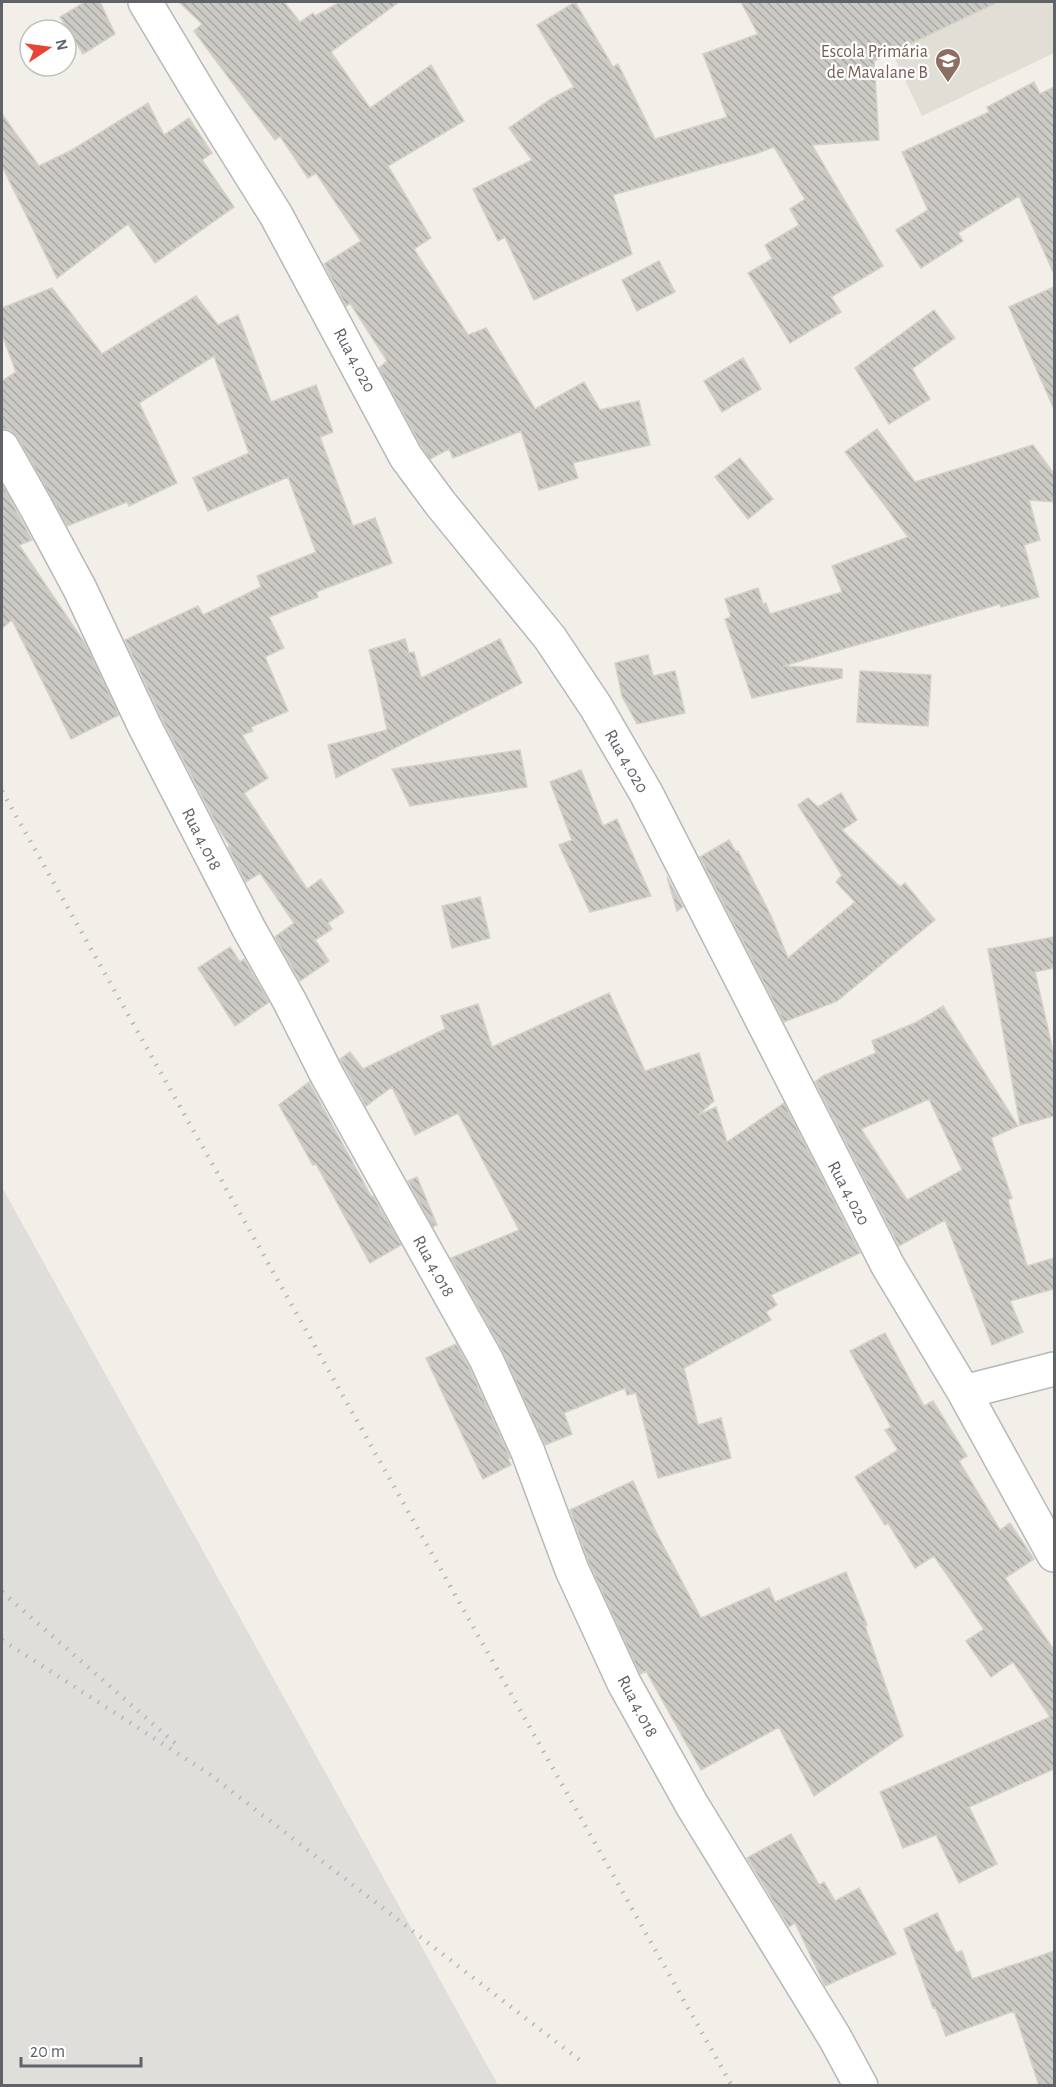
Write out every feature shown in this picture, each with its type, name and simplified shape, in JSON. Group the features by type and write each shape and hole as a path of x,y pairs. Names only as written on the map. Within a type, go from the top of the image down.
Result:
{"street":[{"name":"Rua 4.020","path":"145,2 276,215 406,457 440,503 549,638 596,707 646,793 888,1266 964,1392 1054,1555"},
{"name":"Rua 4.018","path":"2,447 80,589 154,745 249,929 289,1000 327,1075 486,1359 528,1452 572,1570 624,1683 692,1805 835,2038 861,2085"},
{"path":"964,1392 1054,1369"},
{"path":"835,2038 873,2085"}],"shaded area":[{"name":"Escola Primária de Mavalane B","path":"868,2 1054,2 1054,53 922,116"},
{"path":"2,1187 498,2085 2,2085"}],"building":[{"path":"85,2 100,2 115,34 83,54 78,46 78,18 60,17"},
{"path":"179,2 284,2 300,22 313,13 315,16 340,2 399,2 331,52 370,108 431,65 464,121 388,166 431,238 414,249 468,335 486,328 535,409 584,382 600,410 639,401 650,445 573,463 578,478 539,490 521,431 453,458 449,449 430,459 379,368 387,361 350,303 346,306 324,264 361,241 316,173 308,178 280,136 275,140 194,31 202,24"},
{"path":"575,2 613,67 618,64 655,139 727,117 703,54 758,34 741,2 998,2 874,61 879,140 812,145 883,266 831,297 841,312 790,343 748,273 772,259 765,245 799,225 790,209 805,199 774,147 613,195 632,254 534,300 505,237 498,241 473,189 532,160 509,128 551,99 574,87 537,25"},
{"path":"1034,82 1040,94 1054,87 1054,274 1019,196 958,233 963,241 921,268 896,230 928,210 902,152 989,112 987,107"},
{"path":"148,103 164,135 189,118 212,153 202,160 234,207 155,263 128,224 57,278 2,166 2,114 39,166 72,150"},
{"path":"659,261 675,292 637,311 622,280"},
{"path":"1054,287 1054,409 1009,307"},
{"path":"52,288 102,354 196,296 218,325 238,315 271,402 316,385 333,432 320,437 353,526 375,518 392,563 316,592 318,597 269,617 284,648 265,657 288,711 251,727 253,731 242,735 268,778 244,793 307,889 321,879 344,912 328,923 332,929 315,940 329,961 300,981 275,937 294,923 260,873 246,882 228,847 230,846 161,717 125,640 198,606 203,615 261,587 257,576 316,552 288,477 208,511 193,478 249,453 214,356 139,403 177,483 129,506 127,502 67,526 18,438 11,431 2,428 2,381 16,372 2,334 2,308"},
{"path":"934,310 955,338 912,369 930,399 889,424 855,368"},
{"path":"743,358 761,389 722,412 704,381"},
{"path":"877,429 915,482 1033,445 1054,474 1054,502 1029,500 1040,540 1024,545 1039,597 1001,607 1000,604 783,666 842,669 842,678 752,698 725,619 731,617 725,599 758,588 763,604 766,603 770,614 842,592 832,566 908,537 845,452"},
{"path":"740,458 773,499 748,519 715,477"},
{"path":"2,484 32,540 19,545 86,645 119,715 71,739 12,620 2,628"},
{"path":"405,639 409,653 414,652 421,678 500,639 522,683 336,778 328,745 387,730 369,650"},
{"path":"648,655 653,676 675,671 685,713 637,724 622,696 615,663"},
{"path":"860,671 931,675 928,726 857,722"},
{"path":"520,750 527,787 410,806 392,769"},
{"path":"581,770 603,826 617,819 651,896 590,912 559,845 572,840 550,782"},
{"path":"841,793 857,820 842,830 900,887 905,883 935,920 837,1001 784,1022 700,857 729,840 736,852 738,851 772,918 788,958 855,902 836,882 842,875 798,805 808,798 818,807"},
{"path":"667,877 683,907 677,911"},
{"path":"480,897 490,938 452,948 442,906"},
{"path":"1054,937 1054,968 1035,972 1054,1055 1054,1116 1020,1125 988,949"},
{"path":"230,947 240,962 244,959 269,1002 235,1026 198,968"},
{"path":"609,993 645,1071 699,1053 714,1101 698,1115 716,1107 727,1142 784,1103 860,1253 771,1295 777,1305 766,1312 771,1320 684,1368 698,1425 721,1418 731,1458 658,1478 636,1393 627,1395 625,1388 564,1413 572,1434 545,1445 502,1350 451,1258 519,1230 458,1113 415,1135 392,1087 366,1106 340,1059 350,1052 363,1069 445,1029 441,1016 478,1004 492,1047"},
{"path":"943,1006 1018,1126 991,1138 1012,1198 1008,1200 1027,1266 1054,1258 1054,1289 1010,1301 1023,1332 992,1345 945,1220 899,1246 815,1082 823,1076 876,1053 872,1041 917,1022","holes":["929,1099 962,1170 907,1200 861,1129"]},
{"path":"309,1082 371,1196 401,1245 370,1263 316,1164 313,1165 279,1105"},
{"path":"417,1177 437,1225 433,1227 408,1181"},
{"path":"885,1333 924,1406 933,1401 967,1456 959,1461 1000,1530 1010,1523 1034,1559 1005,1578 1054,1650 1054,1769 969,1807 997,1864 959,1883 936,1835 903,1848 880,1792 1050,1717 1013,1662 991,1677 966,1641 984,1629 934,1556 915,1568 888,1523 885,1525 855,1477 898,1450 885,1430 891,1427 850,1351"},
{"path":"456,1344 469,1367 510,1458 508,1459 511,1465 483,1479 426,1358"},
{"path":"633,1481 655,1530 701,1618 769,1588 775,1602 846,1572 867,1625 865,1626 903,1736 814,1796 779,1727 701,1770 646,1671 640,1674 589,1563 570,1510"},
{"path":"791,1834 819,1885 824,1882 835,1901 859,1888 896,1954 825,1986 795,1923 789,1927 747,1858"},
{"path":"937,1913 956,1953 962,1951 972,1979 1054,1951 1054,2085 1039,2085 1014,2011 946,2036 935,2007 933,2008 904,1929"}],"railway":[{"path":"2,791 732,2086"},
{"path":"2,1592 176,1744"},
{"path":"2,1640 208,1773 581,2061"}],"place":[{"name":"Escola Primária de Mavalane B","path":"948,84"}]}
